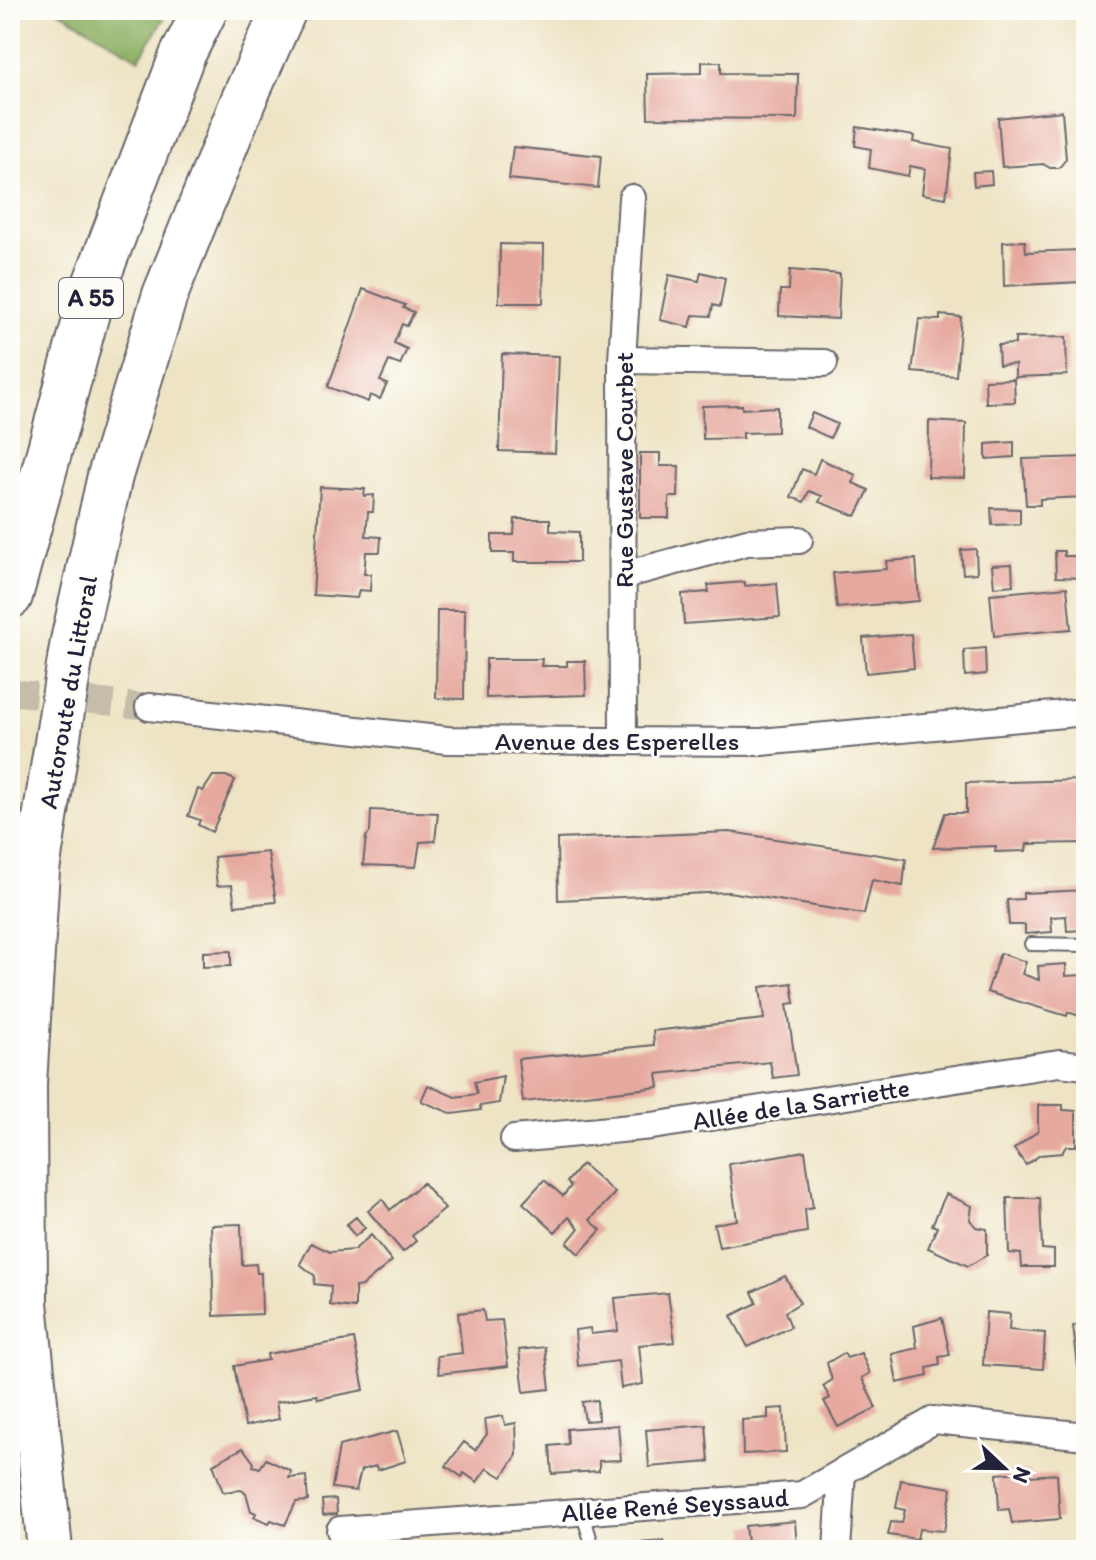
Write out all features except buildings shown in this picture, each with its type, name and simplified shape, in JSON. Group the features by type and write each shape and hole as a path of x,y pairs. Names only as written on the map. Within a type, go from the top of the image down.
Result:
{"highway":[{"name":"A 55","path":"10,596 94,287 182,56 205,10"},
{"name":"Autoroute du Littoral","path":"50,1550 25,1303 24,1084 37,870 73,641 110,476 165,295 244,99 284,10"}],"street":[{"name":"Rue Gustave Courbet","path":"623,741 622,360 632,198"},
{"path":"622,360 824,363"},
{"path":"624,575 747,542 799,540"},
{"name":"Avenue des Esperelles","path":"149,707 447,740 761,742 1086,712"},
{"name":"Allée de la Sarriette","path":"514,1139 652,1126 1059,1063 1086,1066"},
{"name":"Allée René Seyssaud","path":"340,1530 802,1495 934,1420 1086,1436"},
{"path":"837,1550 842,1472"}],"lane":[{"path":"1031,944 1086,945"},
{"path":"582,1512 594,1550"}],"green space":[{"path":"57,10 169,10 139,59"}],"tunnel":[{"path":"10,692 149,707"}]}
